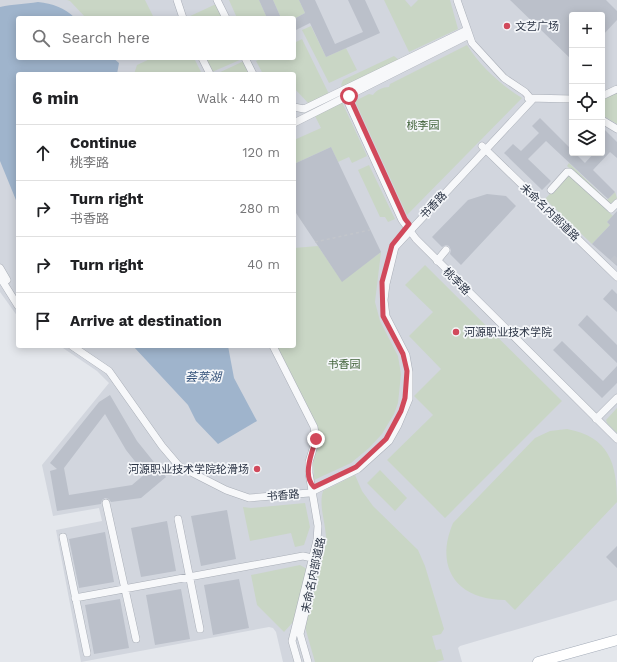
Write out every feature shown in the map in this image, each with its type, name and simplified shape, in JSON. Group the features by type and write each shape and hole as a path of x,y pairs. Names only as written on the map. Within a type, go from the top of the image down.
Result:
{"main road":[{"path":"538,662 617,640"}],"street":[{"path":"177,0 182,16"},
{"path":"217,0 225,16"},
{"path":"454,0 467,33"},
{"path":"457,0 470,45 502,80 530,100 569,103"},
{"path":"296,122 346,93 467,33"},
{"path":"203,60 209,72"},
{"path":"246,60 252,72"},
{"path":"605,90 617,85"},
{"path":"605,95 617,90"},
{"path":"296,108 302,110 346,93"},
{"name":"桃李路","path":"346,93 402,220 438,259 599,419 617,439"},
{"path":"530,100 569,98"},
{"name":"书香路","path":"84,348 112,368 164,443 182,463 228,487 250,494 308,491 356,467 386,439 401,411 405,398 407,371 403,354 383,316 382,282 392,245 530,100"},
{"path":"605,122 617,129"},
{"name":"未命名内部道路","path":"485,146 612,268 617,277"},
{"path":"551,190 567,172 570,172 610,208 617,203"},
{"path":"438,259 446,250"},
{"path":"0,268 16,294"},
{"path":"0,277 16,303"},
{"name":"书香路","path":"75,348 109,371 162,446 179,466 226,490 249,498 313,489"},
{"name":"未命名内部道路","path":"274,348 314,427 316,439 309,462 313,489 322,528 300,634 308,662"},
{"path":"599,419 617,398"},
{"path":"599,419 617,403"},
{"name":"桃李路","path":"599,419 617,434"},
{"path":"106,503 136,640"},
{"path":"178,519 200,629"},
{"path":"63,537 87,653"},
{"path":"75,598 303,556 315,558"},
{"name":"未命名内部道路","path":"298,662 292,641 315,558"}],"path":[{"path":"315,242 370,230"}],"shaded area":[{"name":"河源职业技术学院","path":"0,0 617,0 617,600 460,646 458,648 462,662 283,662 276,632 273,628 269,627 81,662 56,530 102,521 99,508 53,516 42,465 109,383 97,371 63,348 296,348 296,72 16,72 16,314 0,292"}],"green space":[{"path":"67,0 145,0 153,16 84,16 70,1"},
{"path":"229,0 259,0 266,16 236,16"},
{"path":"273,0 299,0 305,13 296,18 296,16 280,16"},
{"path":"384,0 405,0 411,7 418,0 450,0 458,29 409,52"},
{"path":"216,4 221,16 190,16"},
{"path":"311,26 326,57 346,48 357,70 329,83 302,30"},
{"path":"302,39 329,94 309,104 296,90 296,72 262,72 256,61 296,60 296,42"},
{"name":"桃李园","path":"467,45 478,60 492,74 506,87 522,98 407,215 355,101 369,94 373,95 380,89 389,87 390,84"},
{"path":"394,56 399,60 343,87 341,85 343,80"},
{"path":"148,60 195,60 201,72 135,72 137,65"},
{"path":"206,60 240,60 212,72"},
{"path":"244,61 249,72 220,72"},
{"path":"617,92 617,124 605,117 605,98"},
{"path":"342,102 367,156 352,163 349,157 338,162 331,147 296,163 296,139 321,128 315,116"},
{"path":"569,163 607,200 615,192 617,198 609,206 567,166"},
{"path":"369,165 395,219 388,222 385,217 380,217 358,170"},
{"path":"569,174 613,216 607,222 610,225 592,244 545,199"},
{"name":"书香园","path":"318,246 342,281 381,252 375,302 380,321 398,356 401,374 398,403 394,414 382,434 369,448 351,463 314,480 313,463 319,439 318,427 278,348 296,348 296,248"},
{"path":"425,265 562,401 445,518 387,460 433,415 414,396 441,369 409,336 433,312 405,285"},
{"path":"617,408 617,433 606,420"},
{"path":"567,429 593,438 608,454 615,475 617,502 515,610 505,600 488,599 462,588 448,567 446,554 448,539 453,523 535,438 550,431"},
{"path":"380,470 407,498 395,511 367,483"},
{"path":"355,475 362,491 373,506 418,550 425,566 444,629 441,634 432,636 436,650 441,649 444,660 436,662 315,662 305,627 326,543 322,510 323,491"},
{"path":"305,503 310,527 304,545 295,547 291,533 250,541 243,507 251,508"},
{"path":"300,565 307,569 294,621 284,632 257,605 251,575"}],"water":[{"path":"38,2 58,7 67,11 73,16 16,16 16,60 115,60 119,63 117,72 16,72 16,200 0,161 0,7"},
{"name":"荟萃湖","path":"135,348 228,348 234,378 257,421 218,444 196,421 188,405"}],"building":[{"path":"259,0 273,0 280,16 266,16"},
{"path":"299,0 315,0 335,44 363,32 348,0 365,0 380,33 326,57 310,23 296,30 296,18 305,13"},
{"path":"510,0 606,0 617,11 617,20 605,33 605,12 569,12 569,57"},
{"path":"540,118 569,147 569,156 578,156 585,163 591,156 605,156 605,130 617,142 617,158 610,152 593,170 615,192 608,199 546,141 528,159 551,181 542,190 504,153 513,144 521,151 539,133 532,126"},
{"path":"331,147 381,252 342,282 296,213 296,163"},
{"path":"487,194 506,196 516,206 461,265 450,254 451,250 449,246 446,245 442,247 432,237 468,200"},
{"path":"617,211 617,266 592,244 610,225 607,222"},
{"path":"612,289 617,294 617,312 603,299"},
{"path":"587,315 617,345 617,363 578,325"},
{"path":"562,341 603,381 617,366 617,383 602,398 553,350"},
{"path":"110,395 137,441 166,477 141,498 111,502 109,499 105,498 102,500 101,504 57,511 50,471 57,469 50,463 99,402","holes":["105,414 126,450 145,474 132,485 69,495 64,468"]},
{"path":"227,510 236,559 201,566 191,516"},
{"path":"167,521 176,571 141,577 131,528"},
{"path":"105,532 114,582 79,588 69,539"},
{"path":"617,546 617,568 606,557"},
{"path":"239,579 249,628 213,635 204,585"},
{"path":"181,589 190,639 155,645 146,595"},
{"path":"120,599 129,648 94,654 85,605"}],"tunnel":[{"path":"613,262 617,258"}],"place":[{"name":"文艺广场","path":"507,26"},
{"name":"河源职业技术学院","path":"456,332"},
{"name":"河源职业技术学院轮滑场","path":"257,469"}],"route":[{"path":"316,439 309,462 309,473 312,485 314,487 356,467 386,439 401,411 405,398 407,371 403,354 383,316 382,282 392,245 409,224 405,219 349,96"}]}
